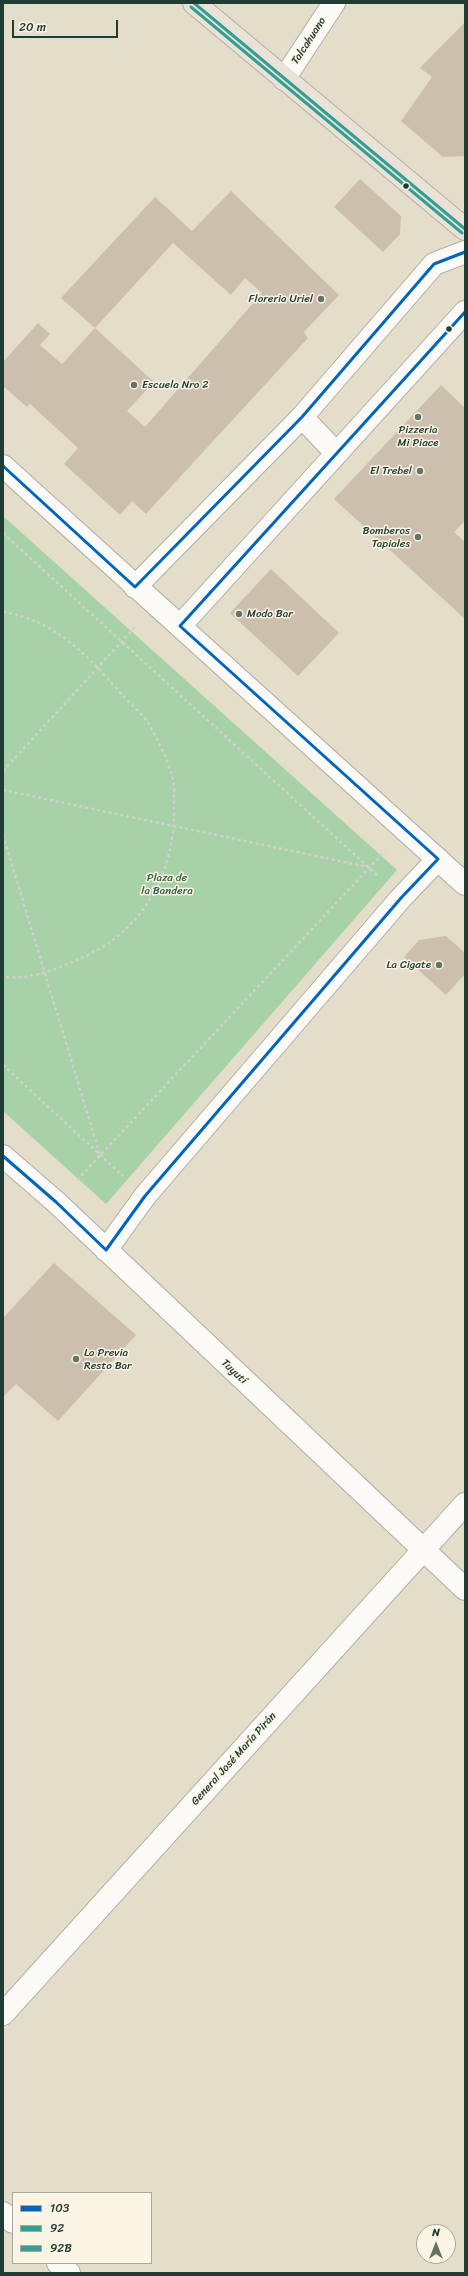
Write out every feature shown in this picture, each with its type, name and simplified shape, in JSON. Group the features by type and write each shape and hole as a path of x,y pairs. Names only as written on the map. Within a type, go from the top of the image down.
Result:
{"main road":[{"path":"194,3 465,229"}],"street":[{"name":"Talcahuano","path":"284,79 334,3"},
{"path":"135,587 302,417 434,264 465,252"},
{"path":"180,626 465,312"},
{"path":"302,417 336,453"},
{"path":"3,466 465,884"},
{"path":"106,1250 146,1196 402,898 438,859"},
{"name":"Tuyutí","path":"3,1156 56,1202 423,1551 465,1589"},
{"name":"General José María Pirán","path":"3,2014 465,1504"},
{"path":"3,2213 12,2221"},
{"path":"59,2264 69,2273"}],"path":[{"path":"3,534 402,898"},
{"path":"3,771 155,605"},
{"path":"3,612 23,615 63,636 99,666 149,725 173,777 175,826 169,854 158,889 134,923 93,953 45,974 3,976"},
{"path":"3,790 369,867"},
{"path":"56,1202 405,829"},
{"path":"3,835 100,1155"},
{"path":"3,1065 146,1196"}],"green space":[{"name":"Plaza de la Bandera","path":"3,516 397,870 106,1204 3,1111"}],"building":[{"path":"465,22 465,156 443,157 401,121 432,77 420,68"},
{"path":"360,179 401,216 400,234 383,252 334,207"},
{"name":"Escuela Nro 2","path":"231,191 339,295 304,332 308,338 146,514 132,501 120,515 64,464 78,448 30,404 27,407 3,386 3,362 38,323 50,334 40,345 62,364 95,328 61,298 155,197 192,231","holes":["173,243 231,295 245,278 262,293 145,427 127,411 154,382 95,328"]},
{"path":"441,385 465,408 465,521 454,532 465,542 465,619 334,499"},
{"path":"271,569 339,633 298,676 230,613"},
{"name":"La Cigate","path":"446,936 465,953 465,974 446,995 404,957 419,940"},
{"path":"54,1263 136,1335 58,1421 16,1384 3,1397 3,1318"}],"transit line":[{"name":"92","path":"194,3 465,229"},
{"name":"92B","path":"191,7 462,233"},
{"name":"103","path":"3,466 135,587 302,417 434,264 465,252"},
{"name":"103","path":"3,1156 56,1202 106,1250 145,1196 401,898 438,859 180,626 465,312"}],"place":[{"name":"Floreria Uriel","path":"321,299"},
{"name":"Escuela Nro 2","path":"134,385"},
{"name":"Pizzeria Mi Piace","path":"418,417"},
{"name":"El Trebel","path":"420,471"},
{"name":"Bomberos Tapiales","path":"418,537"},
{"name":"Modo Bar","path":"239,614"},
{"name":"La Cigate","path":"439,965"},
{"name":"La Previa Resto Bar","path":"76,1359"}]}
